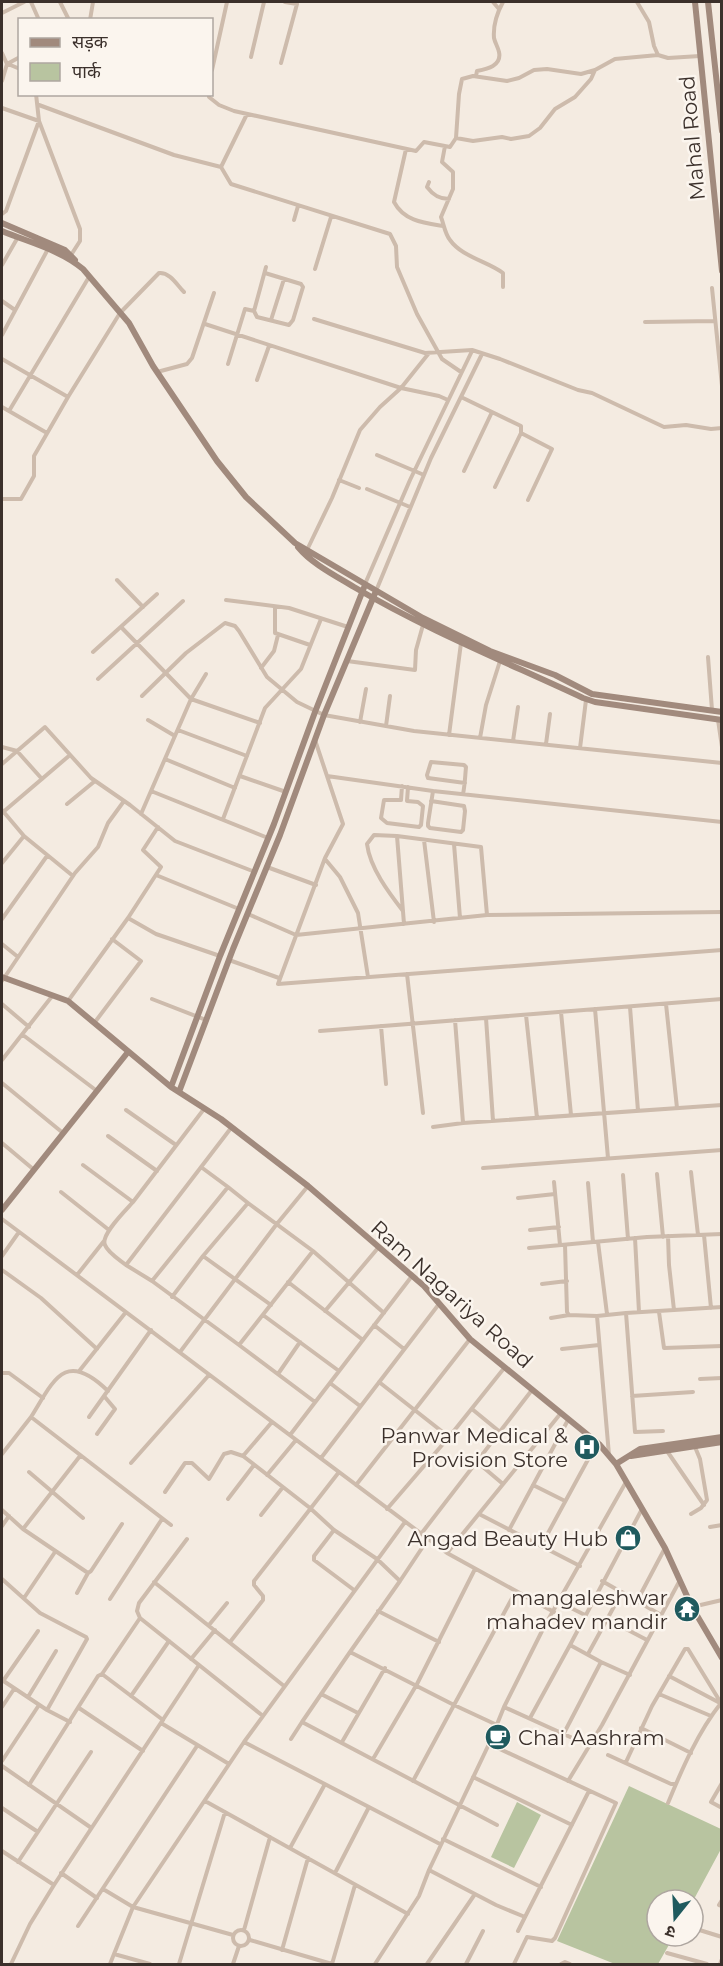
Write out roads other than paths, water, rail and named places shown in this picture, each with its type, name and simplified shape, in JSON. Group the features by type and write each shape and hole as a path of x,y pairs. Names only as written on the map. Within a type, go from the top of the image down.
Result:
{"street":[{"path":"2,13 24,2"},
{"path":"31,2 38,18"},
{"path":"60,2 68,18"},
{"path":"90,18 93,2"},
{"path":"213,65 227,2"},
{"path":"250,57 264,2"},
{"path":"281,63 297,4 285,2"},
{"path":"493,2 499,9"},
{"path":"476,76 477,71 492,68 498,61 499,52 494,40 494,28 503,2"},
{"path":"637,2 649,22 658,55"},
{"name":"Mahal Road","path":"695,2 722,271"},
{"name":"Mahal Road","path":"708,2 719,74 722,131"},
{"path":"2,53 7,64 2,81"},
{"path":"208,96 219,105 247,114 416,152 424,142 450,147 456,138 462,79 476,76 507,81 541,70 581,74 595,70 615,59 658,55 668,58 701,56"},
{"path":"7,64 18,58"},
{"path":"7,64 18,68"},
{"path":"456,138 473,141 501,136 511,139 529,136 540,128 555,109 575,97 583,89 595,70"},
{"path":"2,214 6,211 39,121 37,96"},
{"path":"39,105 174,155 221,167 231,184 390,234 396,246 397,267 417,314 442,359 461,372"},
{"path":"2,108 39,121 80,229 80,241 70,257"},
{"path":"221,167 247,114"},
{"path":"445,146 442,162 453,172 453,189 441,217 444,227 450,241 460,249 503,273 503,286"},
{"path":"406,149 394,202 397,208 410,219 444,227"},
{"path":"429,182 427,187 430,192 437,197 449,199"},
{"path":"294,220 298,206"},
{"path":"315,269 331,217"},
{"path":"2,223 52,243 76,262 129,323 157,372 201,439 231,479 246,497 294,543 423,625 586,699 720,720 722,747"},
{"path":"2,231 70,257"},
{"path":"2,265 18,237"},
{"path":"2,335 48,249"},
{"path":"265,273 301,284 303,287 290,323 255,316 254,311 266,267"},
{"path":"2,499 21,499 34,476 34,456 120,313 159,273 164,272 169,275 184,292"},
{"path":"9,411 89,277"},
{"path":"271,320 284,279"},
{"path":"712,288 722,387"},
{"path":"157,372 187,363 192,358 214,293"},
{"path":"2,301 15,310"},
{"path":"228,364 245,309 254,311"},
{"path":"314,319 430,353 472,350 501,359 578,390 592,393 664,427 686,425 711,429 722,428"},
{"path":"645,322 715,321"},
{"path":"205,324 401,388 448,399"},
{"path":"257,380 269,346"},
{"path":"171,1087 364,588 415,471 472,350"},
{"path":"306,551 360,430 401,388 430,353"},
{"path":"179,1092 346,661 410,507 482,354"},
{"path":"2,359 68,397"},
{"path":"461,397 521,426 521,434 495,487"},
{"path":"2,407 47,433"},
{"path":"464,471 492,412"},
{"path":"521,434 552,449 528,500"},
{"path":"377,455 424,476"},
{"path":"339,480 360,488"},
{"path":"367,489 410,507"},
{"path":"117,580 143,607"},
{"path":"93,652 157,594"},
{"path":"375,595 490,651 555,675 592,694 722,712"},
{"path":"226,600 289,608 358,635"},
{"path":"98,679 183,601"},
{"path":"275,607 274,630 278,635 310,645"},
{"path":"223,819 265,708 301,669 321,620"},
{"path":"142,696 186,652 225,623 235,626 267,677 282,691 297,702 324,715 449,735 722,763"},
{"path":"346,661 415,670 416,650 423,625"},
{"path":"121,627 191,699 260,723"},
{"path":"261,668 274,651 278,635"},
{"path":"449,735 461,643"},
{"path":"708,657 712,711"},
{"path":"480,738 486,705 500,661"},
{"path":"141,814 191,699 206,674"},
{"path":"360,722 366,689"},
{"path":"386,726 390,696"},
{"path":"580,748 586,699"},
{"path":"513,741 518,707"},
{"path":"546,744 550,714"},
{"path":"147,720 175,736"},
{"path":"2,764 45,727 95,781 175,841 255,872"},
{"path":"178,730 247,756"},
{"path":"315,740 343,824 325,858 278,984 722,950"},
{"path":"2,747 17,751 42,779"},
{"path":"70,755 2,812 24,836 73,876"},
{"path":"165,759 235,788"},
{"path":"463,794 465,783 465,765 431,762 428,778 465,783"},
{"path":"240,776 286,792"},
{"path":"327,776 433,791 722,822"},
{"path":"67,804 95,781"},
{"path":"401,800 402,786"},
{"path":"407,801 408,787"},
{"path":"151,790 269,838"},
{"path":"431,801 464,807 463,830 461,832 430,828 428,823 431,801 433,791"},
{"path":"384,800 407,801 418,802 423,806 419,827 387,823 381,820 384,800"},
{"path":"2,979 73,876 98,847 108,823 124,801"},
{"path":"68,1001 156,875 161,865 143,850 158,827"},
{"path":"403,911 382,881 368,851 367,844 374,835 481,847 487,915"},
{"path":"2,863 24,836"},
{"path":"397,836 404,924"},
{"path":"424,840 434,922"},
{"path":"454,844 460,918"},
{"path":"2,919 47,856"},
{"path":"325,858 340,877 358,913 368,977"},
{"path":"267,867 316,885"},
{"path":"156,875 239,909"},
{"path":"247,914 296,935 487,915 722,912"},
{"path":"128,918 156,934 220,956"},
{"path":"95,1022 141,961 112,939"},
{"path":"2,944 18,957"},
{"path":"229,960 279,978"},
{"path":"407,974 423,1113"},
{"name":"Ram Nagariya Road","path":"2,979 68,1001 171,1087 232,1127 308,1186 412,1276 470,1339 597,1443 616,1464 643,1508 665,1548 692,1607 722,1658"},
{"path":"2,1060 53,995"},
{"path":"153,999 206,1020"},
{"path":"320,1031 722,999"},
{"path":"2,1004 29,1027"},
{"path":"666,1004 676,1108"},
{"path":"630,1006 638,1111"},
{"path":"595,1009 608,1158"},
{"path":"561,1012 571,1115"},
{"path":"526,1015 537,1118"},
{"path":"486,1018 493,1121"},
{"path":"455,1020 463,1123"},
{"path":"381,1026 387,1084"},
{"path":"23,1035 96,1091"},
{"path":"3,1206 128,1052"},
{"path":"2,1083 63,1132"},
{"path":"433,1127 722,1105"},
{"path":"77,1275 104,1241 109,1230 205,1108"},
{"path":"126,1110 176,1145"},
{"path":"126,1265 232,1127"},
{"path":"108,1136 157,1171"},
{"path":"2,1143 33,1169"},
{"path":"483,1168 722,1150"},
{"path":"83,1165 133,1202"},
{"path":"201,1167 313,1251 384,1313"},
{"path":"691,1172 711,1308"},
{"path":"657,1174 674,1310"},
{"path":"623,1175 628,1239"},
{"path":"554,1182 563,1245 569,1315"},
{"path":"588,1183 607,1314"},
{"path":"180,1352 308,1186"},
{"path":"152,1281 228,1187"},
{"path":"61,1192 109,1230"},
{"path":"518,1198 555,1194"},
{"path":"172,1297 248,1203"},
{"path":"2,1219 447,1553 554,1612"},
{"path":"530,1230 559,1227"},
{"path":"2,1256 19,1232"},
{"path":"529,1248 635,1238 722,1234"},
{"path":"635,1238 639,1312"},
{"path":"104,1241 105,1247 126,1265 152,1281 315,1402"},
{"path":"325,1311 378,1248"},
{"path":"239,1345 313,1251"},
{"path":"203,1256 271,1305"},
{"path":"2,1270 41,1298 97,1348"},
{"path":"290,1435 412,1276"},
{"path":"542,1284 567,1281"},
{"path":"288,1282 363,1340"},
{"path":"321,1458 439,1303"},
{"path":"551,1318 569,1315 597,1316 722,1307"},
{"path":"79,1370 126,1312"},
{"path":"659,1312 664,1347 722,1346"},
{"path":"626,1313 635,1432 663,1431"},
{"path":"263,1315 339,1371"},
{"path":"597,1316 609,1455"},
{"path":"374,1325 404,1349"},
{"path":"89,1417 152,1330"},
{"path":"356,1485 470,1339"},
{"path":"278,1374 300,1342"},
{"path":"562,1349 599,1345"},
{"path":"387,1509 505,1367"},
{"path":"2,1454 31,1417 51,1384 63,1372 79,1370 87,1373 108,1391"},
{"path":"2,1373 9,1373 43,1398"},
{"path":"131,1463 209,1375"},
{"path":"700,1379 722,1378"},
{"path":"330,1382 360,1406"},
{"path":"379,1382 449,1437"},
{"path":"421,1534 532,1389"},
{"path":"632,1396 693,1392"},
{"path":"97,1434 115,1409 104,1396"},
{"path":"472,1409 500,1432"},
{"path":"447,1553 561,1413"},
{"path":"31,1417 171,1526"},
{"path":"508,1530 569,1419"},
{"path":"243,1456 272,1422"},
{"path":"616,1464 640,1449 722,1437"},
{"path":"267,1475 296,1440"},
{"path":"628,1456 722,1442"},
{"path":"541,1546 597,1443"},
{"path":"691,1514 707,1500 700,1459 695,1446"},
{"path":"165,1492 185,1463 192,1463 209,1479 228,1451 243,1456 310,1508 334,1530 377,1559 400,1581"},
{"path":"667,1451 704,1505"},
{"path":"24,1529 80,1456"},
{"path":"477,1462 503,1484"},
{"path":"228,1499 254,1465"},
{"path":"29,1472 83,1518"},
{"path":"230,1642 262,1600 263,1596 254,1585 254,1581 339,1472"},
{"path":"375,1964 419,1896 440,1844 544,1627 626,1482"},
{"path":"533,1485 566,1501"},
{"path":"261,1515 283,1487"},
{"path":"530,1718 643,1508"},
{"path":"2,1510 24,1529 88,1574"},
{"path":"479,1514 580,1566"},
{"path":"2,1526 9,1516"},
{"path":"110,1599 162,1519"},
{"path":"110,1965 133,1907 244,1742 405,1522"},
{"path":"76,1593 122,1524"},
{"path":"710,1527 722,1525"},
{"path":"334,1530 314,1560 354,1590"},
{"path":"187,1539 140,1603 137,1611 140,1618 263,1716"},
{"path":"291,1739 428,1539"},
{"path":"637,1601 665,1548"},
{"path":"24,1598 55,1552"},
{"path":"373,1759 417,1684 475,1569"},
{"path":"2,1579 40,1613 86,1637 87,1640 47,1710"},
{"path":"603,1581 661,1615"},
{"path":"154,1582 284,1686"},
{"path":"568,1781 630,1675 680,1582"},
{"path":"413,1781 516,1591"},
{"path":"588,1654 622,1592"},
{"path":"692,1607 722,1600"},
{"path":"559,1602 585,1616"},
{"path":"209,1625 227,1603"},
{"path":"378,1611 439,1642"},
{"path":"29,1785 98,1676 102,1674 140,1618"},
{"path":"607,1619 647,1640"},
{"path":"38,1630 2,1681 70,1722"},
{"path":"191,1659 215,1630"},
{"path":"131,1696 169,1641"},
{"path":"570,1645 630,1675"},
{"path":"626,1762 641,1728 685,1649 688,1649 721,1703"},
{"path":"28,1697 56,1651"},
{"path":"350,1652 498,1725"},
{"path":"563,1735 601,1662"},
{"path":"11,1965 30,1924 61,1873 199,1665"},
{"path":"342,1742 385,1668"},
{"path":"102,1674 162,1722 229,1764"},
{"path":"669,1677 721,1703"},
{"path":"2,1707 14,1689"},
{"path":"321,1694 358,1713"},
{"path":"659,1694 711,1716"},
{"path":"668,1803 691,1753 711,1716 721,1703"},
{"path":"2,1761 39,1705"},
{"path":"504,1707 590,1746"},
{"path":"79,1708 143,1751"},
{"path":"302,1722 497,1825"},
{"path":"641,1728 691,1753"},
{"path":"244,1742 440,1844"},
{"path":"489,1744 616,1803 555,1938 552,1941 527,1937 514,1965"},
{"path":"78,1926 197,1746"},
{"path":"18,1862 90,1752"},
{"path":"608,1755 671,1784 676,1784"},
{"path":"2,1766 90,1827"},
{"path":"473,1777 572,1825"},
{"path":"722,1783 711,1802 722,1808"},
{"path":"290,1848 325,1784"},
{"path":"518,1931 590,1791"},
{"path":"205,1801 408,1914"},
{"path":"335,1874 369,1807"},
{"path":"2,1808 38,1832"},
{"path":"179,1965 225,1812"},
{"path":"244,1930 270,1837"},
{"path":"443,1839 541,1887"},
{"path":"2,1851 54,1885"},
{"path":"282,1950 308,1858"},
{"path":"429,1870 525,1917"},
{"path":"61,1873 97,1898"},
{"path":"250,1940 332,1965 355,1885"},
{"path":"103,1889 133,1907 233,1935"},
{"path":"428,1965 475,1894"},
{"path":"722,1900 719,1905 722,1906"},
{"path":"233,1935 236,1931 244,1930 248,1933 250,1940"},
{"path":"466,1965 483,1931"},
{"path":"705,1932 722,1937"},
{"path":"233,1935 235,1943 239,1946"},
{"path":"239,1946 246,1945 250,1940"},
{"path":"233,1965 239,1946"},
{"path":"667,1953 707,1965"},
{"path":"114,1954 150,1965"},
{"path":"720,1965 722,1959"},
{"path":"561,1965 566,1962 570,1965"}],"place":[{"name":"Panwar Medical & Provision Store","path":"587,1447"},
{"name":"Angad Beauty Hub","path":"628,1538"},
{"name":"mangaleshwar mahadev mandir","path":"687,1609"},
{"name":"Chai Aashram","path":"498,1737"}]}
